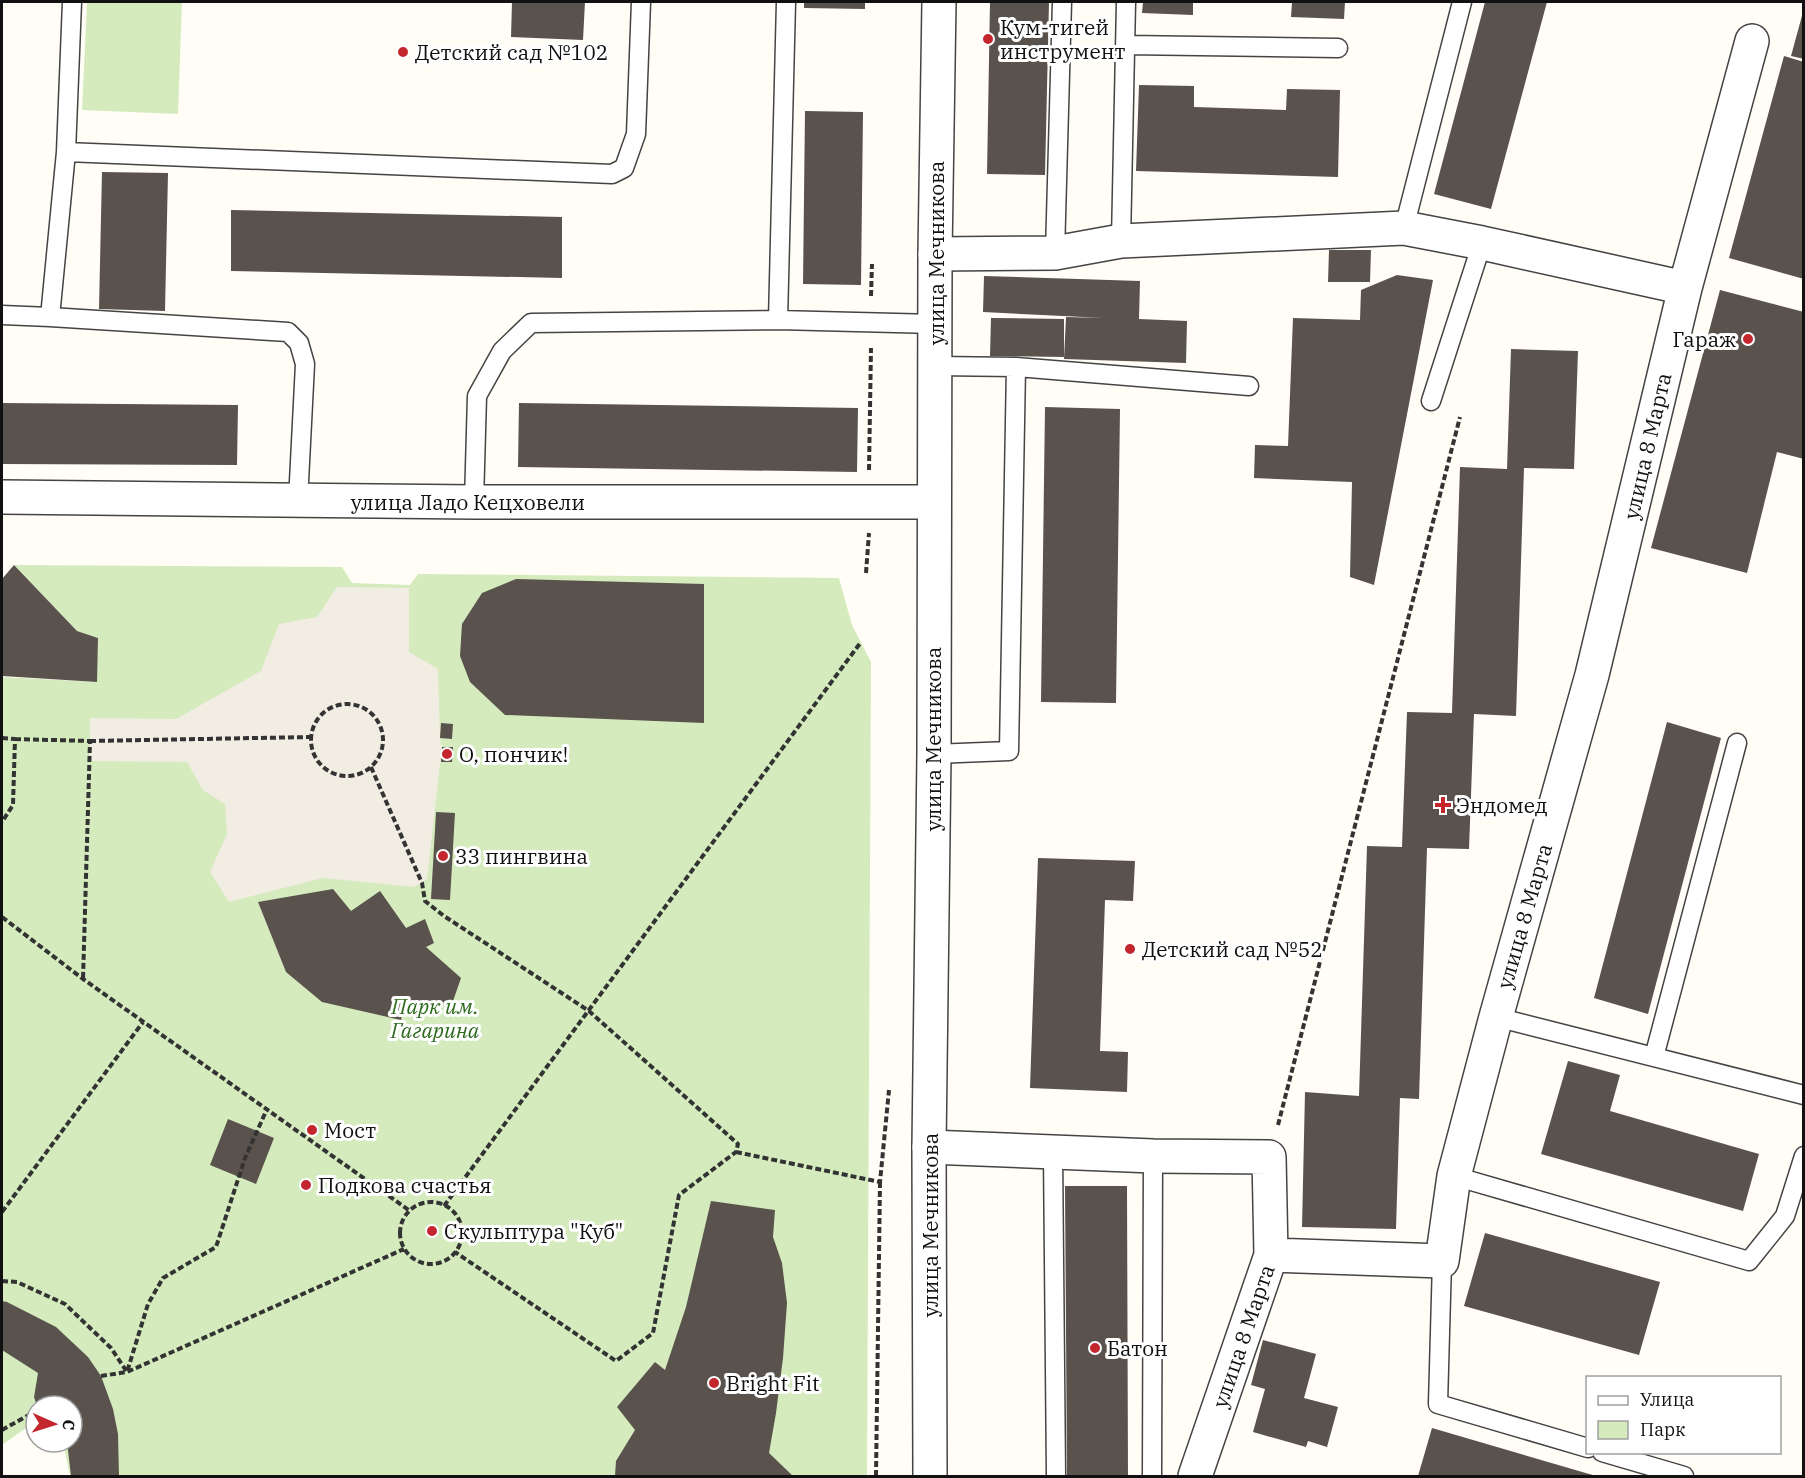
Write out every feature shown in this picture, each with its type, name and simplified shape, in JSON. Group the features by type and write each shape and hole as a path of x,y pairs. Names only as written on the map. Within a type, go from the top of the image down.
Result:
{"street":[{"name":"улица Мечникова","path":"930,1476 929,1148 934,754 935,254 939,2"},
{"name":"улица 8 Марта","path":"1195,1476 1271,1255 1442,1261 1454,1176 1592,675 1685,288 1752,40"},
{"path":"935,254 1055,253 1121,241 1404,228 1685,288"},
{"name":"улица Ладо Кецховели","path":"2,497 474,502 934,502"},
{"path":"929,1148 1153,1156 1269,1157 1271,1255"}],"lane":[{"path":"50,317 66,152 72,2"},
{"path":"66,152 612,174 624,168 636,134 641,2"},
{"path":"778,320 786,2"},
{"path":"1055,253 1062,2"},
{"path":"1121,241 1126,2"},
{"path":"1404,228 1462,2"},
{"path":"1126,45 1338,48"},
{"path":"1431,401 1482,243"},
{"path":"2,315 288,332 299,343 305,364 298,501"},
{"path":"474,502 477,396 502,351 531,323 778,320 935,324"},
{"path":"935,366 1016,367 1249,386"},
{"path":"934,754 1009,751 1016,367"},
{"path":"1654,1057 1737,743"},
{"path":"1496,1017 1803,1095"},
{"path":"1053,1152 1056,1476"},
{"path":"1152,1476 1153,1156"},
{"path":"1454,1176 1749,1261 1785,1216 1803,1156"},
{"path":"1442,1261 1438,1404 1586,1448"},
{"path":"1609,1454 1684,1476"}],"path":[{"path":"869,471 872,264"},
{"path":"1269,1157 1460,417"},
{"path":"866,573 869,524"},
{"path":"444,1206 861,642"},
{"path":"351,704 371,714 379,723 383,734 379,758 360,774 349,777 336,775 325,769 317,760 312,749 311,737 320,716 329,709 351,704"},
{"path":"2,738 90,741 311,737"},
{"path":"2,822 13,805 15,739"},
{"path":"83,979 90,741"},
{"path":"371,767 422,883 425,901 444,916 589,1011 738,1144 736,1152 679,1195 653,1333 616,1361 455,1252"},
{"path":"2,917 142,1022 410,1211"},
{"path":"2,1212 142,1022"},
{"path":"876,1476 879,1182 889,1090"},
{"path":"127,1372 148,1304 163,1278 216,1247 245,1158 267,1109"},
{"path":"736,1152 879,1182"},
{"path":"435,1203 444,1206 452,1211 461,1226 460,1244 448,1259 439,1263 419,1262 410,1257 400,1239 400,1229 404,1219 418,1205 435,1203"},
{"path":"101,1376 127,1372 404,1249"},
{"path":"2,1281 17,1282 65,1304 111,1348 127,1372"},
{"path":"2,1430 24,1418"}],"green space":[{"path":"87,2 182,2 178,114 82,110"},
{"name":"Парк им. Гагарина","path":"14,565 342,567 352,583 410,585 418,574 839,578 852,625 871,662 867,1476 70,1476 65,1454 84,1454 84,1394 24,1394 24,1429 2,1445 2,677 96,682 98,638 77,631"}],"shaded area":[{"path":"337,587 409,588 409,652 438,669 442,747 427,879 414,887 323,878 229,902 210,872 227,834 225,804 203,790 187,762 90,761 90,718 176,719 261,671 279,624 317,617"}],"building":[{"path":"512,2 585,2 583,40 511,37"},
{"path":"804,2 865,2 865,9 804,8"},
{"path":"990,2 1049,2 1045,175 987,174"},
{"path":"1143,2 1193,2 1193,15 1142,13"},
{"path":"1292,2 1345,2 1344,19 1291,17"},
{"path":"1485,2 1547,2 1491,209 1434,194"},
{"path":"1804,12 1804,59 1791,56"},
{"path":"1784,56 1804,62 1804,279 1729,258"},
{"path":"1139,85 1194,86 1194,107 1286,110 1287,89 1340,90 1338,177 1136,171"},
{"path":"805,111 863,112 861,285 803,284"},
{"path":"102,172 168,173 165,311 99,309"},
{"path":"231,210 562,217 562,278 231,271"},
{"path":"1329,250 1371,250 1370,282 1328,282"},
{"path":"1397,275 1433,280 1374,585 1350,577 1352,482 1254,478 1255,445 1288,446 1293,318 1360,320 1361,290"},
{"path":"984,276 1140,281 1139,319 1187,321 1186,363 1064,359 1066,317 1104,318 983,312"},
{"path":"1720,290 1804,312 1804,459 1777,452 1747,573 1651,548"},
{"path":"991,318 1064,319 1064,357 990,356"},
{"path":"1511,349 1578,351 1574,469 1524,468 1516,716 1474,714 1469,849 1427,848 1419,1099 1400,1098 1396,1229 1302,1227 1305,1092 1359,1096 1367,846 1402,847 1407,712 1452,713 1460,467 1507,469"},
{"path":"2,403 238,405 237,465 2,464"},
{"path":"519,403 858,408 857,472 518,467"},
{"path":"1045,407 1120,409 1116,703 1041,702"},
{"path":"14,565 77,631 98,638 97,682 2,676 2,579"},
{"path":"516,579 704,584 704,723 505,715 470,682 460,656 462,624 482,593"},
{"path":"1667,722 1721,738 1648,1014 1594,998"},
{"path":"441,723 453,724 452,739 440,738"},
{"name":"О, пончик!","path":"442,747 453,747 452,762 441,762"},
{"name":"33 пингвина","path":"436,812 455,813 450,900 431,899"},
{"path":"1038,858 1135,861 1133,901 1105,900 1100,1051 1128,1052 1127,1092 1030,1088"},
{"path":"333,889 351,911 380,891 406,928 425,919 434,943 426,947 461,978 451,1007 405,1001 401,1020 322,1002 286,972 258,902"},
{"path":"1568,1061 1620,1075 1610,1111 1759,1154 1743,1211 1541,1154"},
{"path":"228,1119 274,1138 256,1184 210,1165"},
{"path":"1065,1186 1127,1186 1128,1476 1067,1476"},
{"path":"711,1201 775,1210 773,1237 782,1263 787,1303 783,1358 769,1453 793,1476 615,1476 616,1461 635,1430 617,1407 655,1362 665,1370 686,1307"},
{"path":"1485,1233 1660,1282 1639,1355 1464,1306"},
{"path":"2,1301 56,1327 88,1357 101,1376 113,1409 118,1434 119,1476 71,1476 68,1454 84,1454 84,1394 34,1394 38,1373 2,1350"},
{"path":"1263,1340 1316,1354 1304,1398 1338,1407 1327,1447 1308,1441 1306,1447 1253,1432 1265,1389 1251,1385"},
{"path":"1432,1428 1596,1476 1418,1476"}],"place":[{"name":"Кум-тигей инструмент","path":"988,39"},
{"name":"Детский сад №102","path":"403,52"},
{"name":"Гараж","path":"1748,339"},
{"name":"О, пончик!","path":"447,754"},
{"name":"Эндомед","path":"1443,805"},
{"name":"33 пингвина","path":"443,856"},
{"name":"Детский сад №52","path":"1130,949"},
{"name":"Мост","path":"312,1130"},
{"name":"Подкова счастья","path":"306,1185"},
{"name":"Скульптура \"Куб\"","path":"432,1231"},
{"name":"Батон","path":"1095,1348"},
{"name":"Bright Fit","path":"714,1383"}]}
